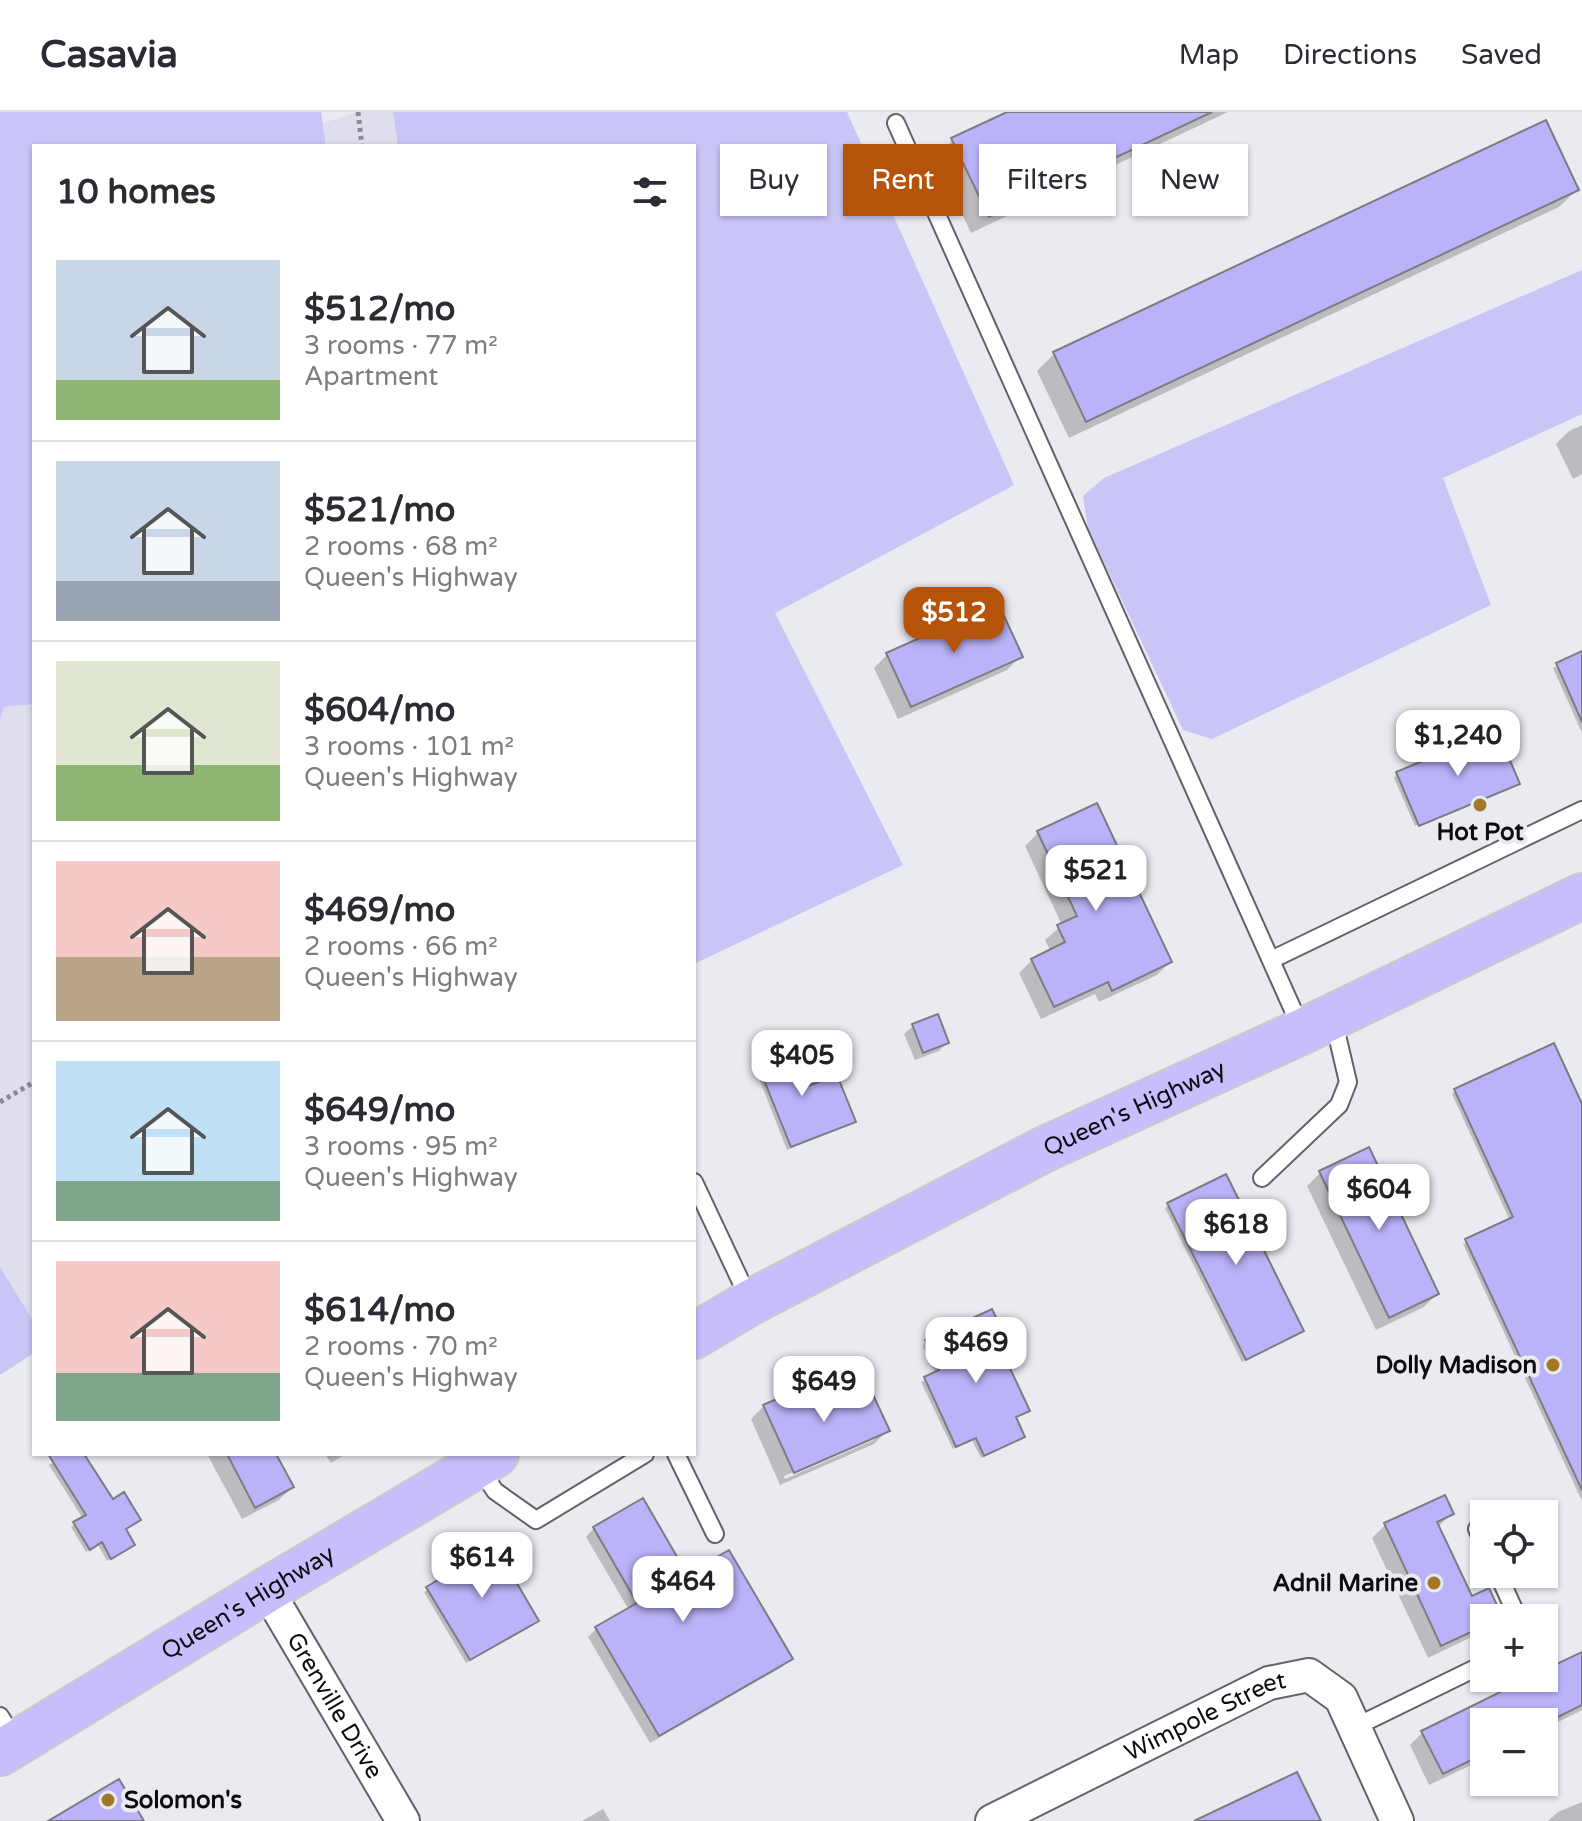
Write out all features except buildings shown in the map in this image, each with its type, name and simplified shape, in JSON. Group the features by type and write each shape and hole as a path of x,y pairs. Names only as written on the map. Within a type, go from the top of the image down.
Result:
{"main road":[{"name":"Queen's Highway","path":"696,1335 751,1302 1045,1149 1318,1024 1582,896"},
{"name":"Queen's Highway","path":"6,1737 267,1590 486,1460"}],"street":[{"name":"Grenville Drive","path":"267,1590 403,1821"},
{"name":"Wimpole Street","path":"992,1821 1269,1683 1309,1675 1341,1698 1397,1821"}],"lane":[{"path":"896,123 1271,960 1318,1024 1348,1082 1339,1105 1262,1178"},
{"path":"1271,960 1582,810"},
{"path":"696,1186 751,1302"},
{"path":"486,1460 495,1491 536,1520 642,1456"},
{"path":"677,1456 715,1534"},
{"path":"1355,1727 1470,1671"}],"path":[{"path":"358,112 362,144"},
{"path":"0,1102 32,1083"}],"shaded area":[{"path":"0,112 321,112 326,144 32,144 32,704 4,707 0,720"},
{"path":"358,112 393,112 398,144 326,144 323,123"},
{"path":"393,112 847,112 861,144 843,144 843,216 894,216 1014,485 775,613 903,865 696,963 696,144 398,144"},
{"path":"1582,270 1582,414 1443,478 1491,605 1212,739 1183,730 1088,528 1083,496 1104,478"},
{"path":"32,704 32,1319 0,1267 0,720 4,707"},
{"path":"0,1267 32,1319 32,1354 0,1375"}],"place":[{"name":"Hot Pot","path":"1480,805"},
{"name":"Dolly Madison","path":"1553,1365"},
{"name":"Adnil Marine","path":"1434,1583"},
{"name":"Solomon's","path":"108,1800"}]}
